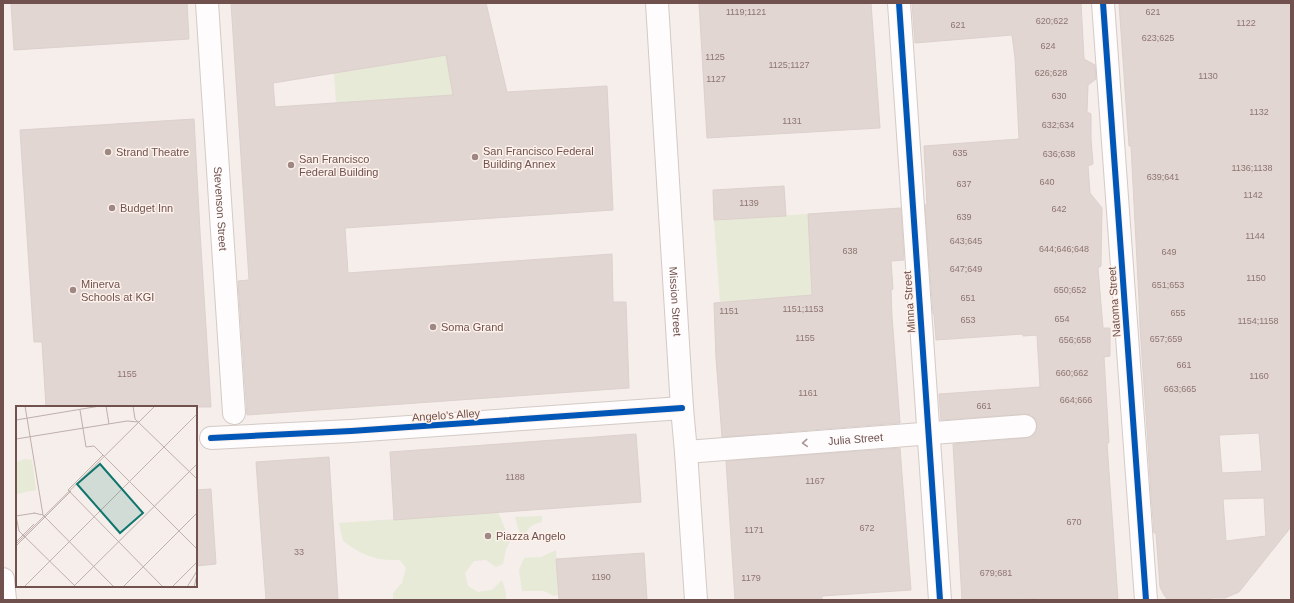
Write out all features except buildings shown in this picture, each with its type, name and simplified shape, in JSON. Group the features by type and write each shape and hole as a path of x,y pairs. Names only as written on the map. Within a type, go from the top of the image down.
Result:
{"street":[{"name":"Stevenson Street","path":"207,3 234,413"},
{"name":"Mission Street","path":"657,3 682,408 696,600"},
{"name":"Minna Street","path":"899,3 940,600"},
{"name":"Natoma Street","path":"1103,3 1146,600"},
{"name":"Angelo's Alley","path":"212,438 351,431 682,408"},
{"name":"Julia Street","path":"686,452 1025,426"},
{"path":"3,578 4,600"}],"green space":[{"path":"446,55 453,95 336,103 334,73"},
{"path":"808,214 812,295 720,303 714,220"},
{"path":"498,512 510,541 506,549 503,564 496,567 486,560 474,561 465,573 468,586 478,592 492,590 502,580 506,593 506,600 393,600 393,593 402,583 406,568 400,560 376,558 350,546 343,541 339,523"},
{"path":"542,516 542,522 528,529 526,534 520,534 515,517"},
{"path":"556,550 558,595 554,596 544,591 522,591 519,570 524,558 541,557"}],"cycle path":[{"path":"899,3 940,600"},
{"path":"1103,3 1146,600"},
{"path":"211,438 351,431 682,408"}],"place":[{"name":"Strand Theatre","path":"108,152"},
{"name":"San Francisco Federal Building Annex","path":"475,157"},
{"name":"San Francisco Federal Building","path":"291,165"},
{"name":"Budget Inn","path":"112,208"},
{"name":"Minerva Schools at KGI","path":"73,290"},
{"name":"Soma Grand","path":"433,327"},
{"name":"Piazza Angelo","path":"488,536"}]}
